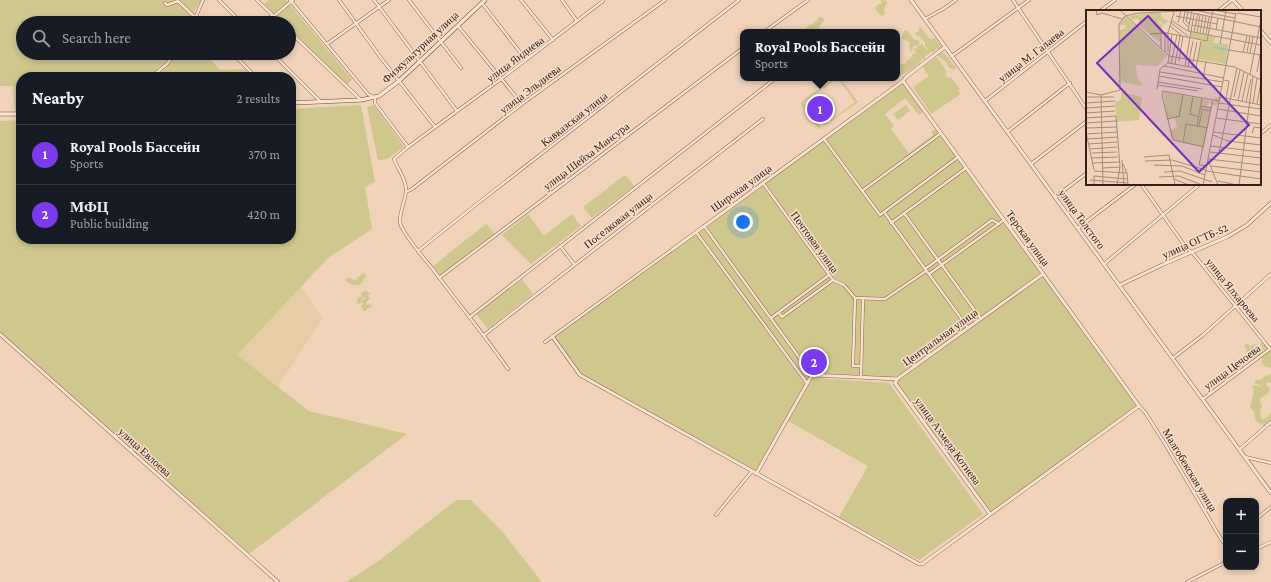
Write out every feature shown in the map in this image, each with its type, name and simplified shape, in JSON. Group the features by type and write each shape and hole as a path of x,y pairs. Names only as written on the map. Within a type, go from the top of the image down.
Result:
{"main road":[{"name":"Физкультурная улица","path":"296,103 375,98 398,81 483,1"},
{"path":"0,114 16,114"}],"street":[{"path":"195,16 203,0"},
{"path":"218,0 235,16"},
{"path":"257,0 273,16 291,1 368,94 375,98 375,103 408,147"},
{"path":"339,0 434,128"},
{"path":"374,0 457,112"},
{"path":"327,44 389,0"},
{"path":"409,0 460,68"},
{"path":"521,0 553,40"},
{"path":"562,0 577,21"},
{"name":"улица Яндиева","path":"406,192 404,178 394,159 408,147 553,40 603,0"},
{"name":"улица Эльдиева","path":"406,192 418,185 522,104 665,0"},
{"name":"Кавказская улица","path":"418,251 739,0"},
{"path":"768,29 808,0"},
{"name":"улица Толстого","path":"911,0 1240,449"},
{"path":"925,19 956,0"},
{"path":"1013,0 1086,108"},
{"path":"952,56 1029,0"},
{"path":"1101,10 1115,0"},
{"path":"1219,10 1232,0 1242,10"},
{"path":"165,3 167,5 178,1 194,16"},
{"path":"483,1 526,60"},
{"name":"улица М. Галаева","path":"985,101 1086,22"},
{"path":"457,25 522,104"},
{"path":"1261,31 1271,43"},
{"path":"296,38 361,100"},
{"name":"Широкая улица","path":"545,342 903,81 906,77 945,47"},
{"name":"улица Шейха Мансура","path":"439,278 740,50"},
{"path":"157,72 170,60"},
{"path":"240,60 251,72"},
{"path":"279,60 291,72"},
{"path":"296,77 321,102"},
{"path":"470,317 772,81"},
{"name":"Терская улица","path":"903,81 1139,406"},
{"path":"1007,132 1070,84"},
{"name":"Поселковая улица","path":"484,335 763,119"},
{"path":"1031,164 1086,122"},
{"path":"1261,133 1271,125"},
{"path":"862,191 941,133"},
{"path":"824,139 880,215 958,157"},
{"path":"891,223 966,168"},
{"path":"1055,197 1086,174"},
{"name":"Почтовая улица","path":"763,183 829,276 833,280 844,285 855,298"},
{"path":"1078,228 1135,185"},
{"name":"улица Ялхароева","path":"1142,185 1187,249 1192,252 1270,349"},
{"path":"1104,264 1199,185"},
{"path":"406,192 400,223 403,229 418,251 508,368"},
{"name":"улица ОГТБ-52","path":"1120,285 1192,252 1227,238 1247,225 1271,203"},
{"path":"884,212 968,328"},
{"path":"904,213 981,319"},
{"path":"861,366 853,366 855,298 885,299 992,220 999,224"},
{"path":"929,274 1004,220"},
{"path":"704,226 812,375 756,474"},
{"path":"696,232 808,383"},
{"path":"560,246 574,264"},
{"name":"Центральная улица","path":"812,375 861,376 898,379 1043,274"},
{"path":"1173,358 1236,307 1271,274"},
{"path":"771,318 829,276"},
{"path":"779,313 782,318 833,280"},
{"path":"861,376 863,299"},
{"name":"улица Евлоева","path":"0,334 278,582"},
{"path":"552,336 580,375 919,564 922,564 1139,406"},
{"name":"улица Цечоева","path":"1203,400 1270,349"},
{"name":"улица Ахмеда Котиева","path":"892,378 990,514"},
{"path":"895,383 898,379"},
{"name":"Малгобекская улица","path":"1139,406 1145,412 1167,447 1223,542"},
{"path":"1240,449 1271,422"},
{"path":"1240,449 1271,493 1245,457 1240,449"},
{"path":"1245,457 1271,463"},
{"path":"716,515 752,471"},
{"path":"1259,517 1271,507"},
{"path":"1259,548 1271,542"},
{"path":"1187,582 1223,564"}],"shaded area":[{"path":"0,0 201,0 192,16 16,16 16,60 211,60 220,70 245,69 249,72 16,72 15,112 13,86 0,86"},
{"path":"269,0 286,0 352,79 347,85 296,36 296,16 276,16 264,4"},
{"path":"881,0 886,1 887,3 884,9 885,14 882,16 875,8 878,4 881,4"},
{"path":"819,17 822,17 824,20 818,29 806,29 809,25 813,24 814,21 817,21"},
{"path":"920,27 930,39 935,38 942,47 939,50 936,48 935,52 931,52 925,56 925,59 922,59 916,66 900,76 900,64 905,64 913,54 916,53 914,49 918,49 916,45 913,47 912,52 910,51 909,42 902,38 904,31 907,30 914,40 918,40 920,43 918,45 919,46 922,44 927,50 928,49 925,46 925,42 920,38 921,36 915,34 919,31"},
{"path":"942,52 956,67 954,70 948,67 947,63 938,56 938,54"},
{"path":"937,57 947,72 945,74 948,78 951,77 960,89 958,91 961,94 931,114 913,87 929,76 923,67"},
{"path":"830,81 834,81 803,103 821,128 819,129 800,103"},
{"path":"840,81 842,81 858,102 824,126 824,125 855,102"},
{"path":"903,81 924,111 919,115 905,98 885,114 894,126 891,129 909,153 933,135 931,132 937,128 1139,406 990,514 892,378 812,375 756,474 580,375 552,336"},
{"path":"361,105 375,182 365,187 372,229 328,258 237,355 309,411 407,434 249,554 0,332 0,121 16,120 16,244 296,244 296,109"},
{"path":"374,105 404,147 387,159 378,160 367,107"},
{"path":"906,105 910,111 898,120 893,114"},
{"path":"625,175 634,186 592,218 583,207"},
{"path":"528,214 544,236 572,214 581,226 531,264 502,235"},
{"path":"486,224 495,234 441,276 433,266"},
{"path":"363,273 366,277 363,278 364,282 362,281 359,285 358,284 356,286 348,283 346,280 348,277 356,281 355,280"},
{"path":"522,279 533,294 488,329 476,314"},
{"path":"301,287 323,318 278,387 237,355"},
{"path":"366,291 370,293 368,295 370,299 366,302 367,305 370,304 372,306 364,311 361,306 365,297 362,298 361,303 356,303 358,301 357,299 361,297 362,292"},
{"path":"1261,342 1267,347 1263,352 1271,347 1271,368 1264,366 1261,361 1263,359 1262,358 1257,361 1246,352 1247,350 1244,346 1247,343 1251,349 1251,345 1256,344 1261,349 1263,348 1260,345"},
{"path":"1271,374 1271,383 1267,382 1266,385 1270,389 1268,393 1261,397 1260,400 1262,407 1260,408 1261,419 1268,417 1271,411 1271,425 1264,426 1256,421 1254,416 1255,413 1250,407 1254,391 1252,387 1255,385 1260,387 1261,386 1255,383 1255,380 1261,380 1265,376"},
{"path":"813,378 889,383 983,514 919,560 839,517 868,466 788,421"},
{"path":"456,500 471,500 501,530 542,582 346,582 380,560"}],"place":[{"name":"Royal Pools Бассейн","path":"820,109"},
{"name":"МФЦ","path":"814,362"}]}
